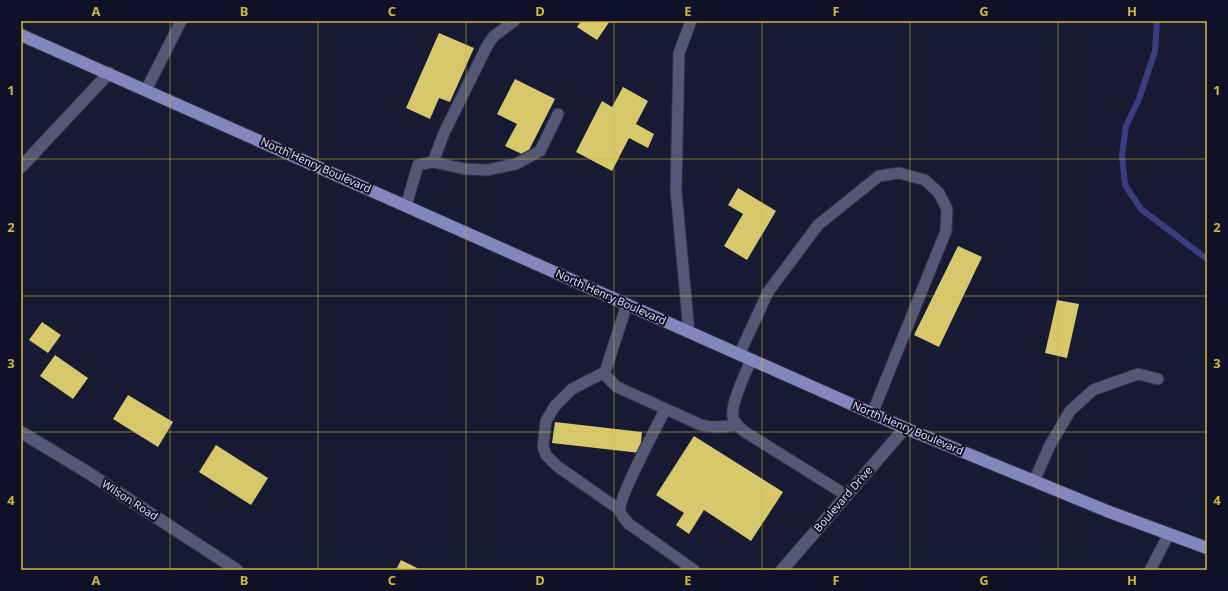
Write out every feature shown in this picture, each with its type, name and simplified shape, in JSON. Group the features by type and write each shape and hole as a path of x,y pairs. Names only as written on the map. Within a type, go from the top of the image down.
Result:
{"main road":[{"name":"North Henry Boulevard","path":"21,35 872,414 1107,511 1207,548"}],"street":[{"path":"21,167 109,73"},
{"name":"Boulevard Drive","path":"782,570 905,428"},
{"name":"Wilson Road","path":"21,432 87,472 233,569"}],"lane":[{"path":"146,90 181,21"},
{"path":"433,162 444,133 487,46 493,37 514,21"},
{"path":"689,332 676,191 679,53 691,21"},
{"path":"406,206 418,165 433,162 465,169 487,170 516,164 540,151 558,114"},
{"path":"740,355 768,292 818,225 879,176 899,173 925,180 939,193 947,209 946,231 872,414"},
{"path":"620,510 557,466 546,454 543,446 546,420 555,406 572,389 604,372 627,304"},
{"path":"751,360 732,408 733,418 736,425 846,495"},
{"path":"604,372 617,387 701,425 712,428 736,425"},
{"path":"1034,481 1050,445 1070,411 1093,390 1138,374 1158,379"},
{"path":"665,410 630,480 621,503 620,510 622,516 628,524 694,570"},
{"path":"1150,570 1169,534"}],"building":[{"path":"581,21 610,21 597,40 577,27"},
{"path":"439,33 474,48 450,102 439,98 430,119 406,108"},
{"path":"515,79 555,99 526,156 505,146 517,124 497,114"},
{"path":"623,87 648,101 636,124 654,134 648,148 629,138 612,171 576,152 602,101 612,107"},
{"path":"738,188 776,211 747,260 724,246 743,214 728,205"},
{"path":"958,246 982,257 939,347 914,335"},
{"path":"1057,300 1079,304 1067,358 1045,353"},
{"path":"42,322 61,335 48,353 29,340"},
{"path":"55,355 88,378 73,399 40,376"},
{"path":"128,395 173,422 158,447 113,419"},
{"path":"555,422 642,432 640,453 552,443"},
{"path":"694,436 783,492 751,541 704,510 689,534 676,525 684,513 656,495"},
{"path":"216,445 268,478 251,505 199,472"},
{"path":"401,560 421,570 396,570"}],"waterway":[{"path":"1157,21 1155,51 1139,99 1126,126 1122,155 1125,185 1141,209 1207,259"}]}
